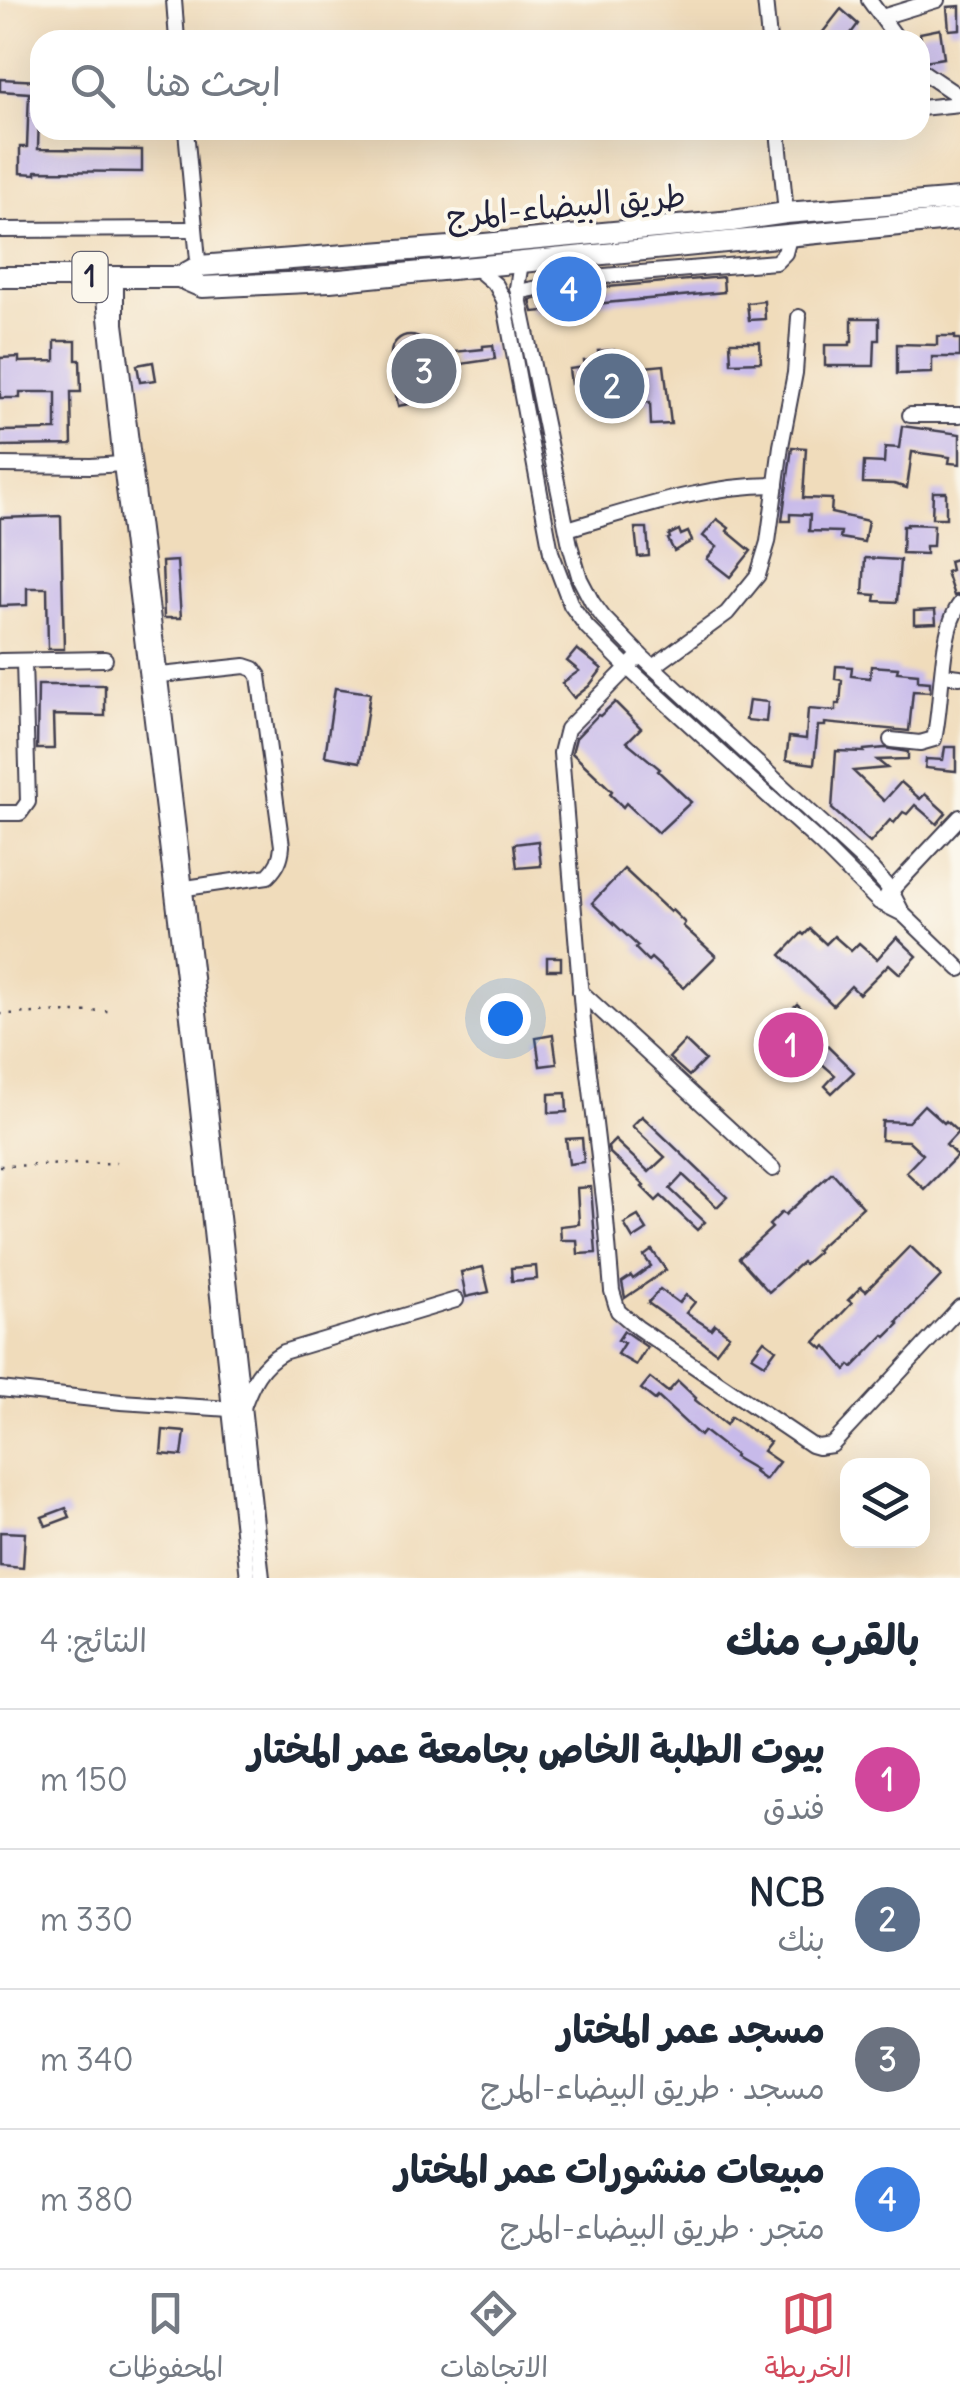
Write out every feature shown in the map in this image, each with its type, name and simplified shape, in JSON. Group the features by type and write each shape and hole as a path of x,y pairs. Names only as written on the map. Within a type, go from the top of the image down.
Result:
{"highway":[{"name":"طريق البيضاء-المرج","path":"200,276 303,260 960,199"},
{"name":"طريق البيضاء-المرج","path":"0,277 200,276 330,281 960,219"}],"street":[{"path":"174,0 176,30"},
{"path":"765,0 768,30"},
{"path":"869,0 891,30"},
{"path":"882,17 938,0"},
{"path":"930,78 960,101"},
{"path":"930,106 960,101"},
{"path":"187,140 200,276"},
{"path":"779,140 786,213"},
{"path":"0,230 195,229"},
{"path":"518,292 592,277 776,262 785,253 790,234"},
{"path":"576,257 592,277"},
{"path":"521,263 518,292 567,529 580,579 592,602 640,655 872,868 885,897"},
{"path":"476,268 496,285 504,300 551,552 571,606 628,668 960,969"},
{"path":"110,277 104,298 121,464 180,889"},
{"path":"110,277 161,676 236,1408 248,1578"},
{"path":"653,667 728,613 758,576 768,542 796,373 799,318"},
{"path":"910,415 960,415"},
{"path":"0,465 121,464"},
{"path":"567,529 672,499 739,486 776,486"},
{"path":"891,740 934,739 947,641 954,612 960,604"},
{"path":"640,655 567,730 563,743 580,991 612,1291 618,1311 812,1445 824,1447 832,1445 960,1307"},
{"path":"0,661 105,659"},
{"path":"0,813 20,813 28,802 24,661"},
{"path":"161,676 246,666 259,676 282,846 281,858 268,876 180,889"},
{"path":"943,675 960,677"},
{"path":"885,897 960,817"},
{"path":"580,991 773,1170"},
{"path":"262,1578 236,1408 258,1373 283,1352 456,1300"},
{"path":"0,1389 120,1402 236,1408"}],"path":[{"path":"0,1014 111,1011"},
{"path":"0,1166 117,1163"}],"building":[{"path":"960,6 960,29 949,30 947,7"},
{"path":"841,9 858,24 854,30 825,30"},
{"path":"940,29 944,58 930,60 930,31"},
{"path":"0,79 30,80 30,140 38,140 38,149 142,150 142,172 20,173 20,147 27,147 29,93 0,91"},
{"path":"723,277 724,292 573,306 574,316 558,317 557,310 533,312 530,300 584,289"},
{"path":"764,301 765,319 749,320 747,303"},
{"path":"852,318 879,318 874,366 825,366 825,345 852,342"},
{"path":"410,335 424,340 429,354 424,368 410,373 396,368 391,354 396,340"},
{"path":"937,336 960,339 960,357 932,357 932,373 897,374 897,344 937,345"},
{"path":"55,341 76,341 76,360 80,360 81,392 71,392 72,445 0,446 0,431 56,430 56,392 20,392 20,398 0,398 0,358 55,361"},
{"path":"730,342 760,342 761,362 731,363"},
{"path":"493,345 495,359 454,365 453,352"},
{"path":"614,350 615,358 628,357 628,365 633,364 633,368 664,365 671,424 651,425 650,402 587,408 580,383 571,384 569,369 585,367 584,361 599,360 598,351"},
{"path":"153,362 156,380 140,382 137,365"},
{"path":"429,389 431,400 398,406 396,395"},
{"path":"902,426 960,434 960,464 949,463 950,457 912,452 907,488 863,483 864,462 884,463 885,447 899,448"},
{"path":"792,447 806,448 803,498 832,499 831,513 868,521 864,542 840,538 841,532 809,531 810,515 790,514 790,521 782,521"},
{"path":"933,492 946,492 946,518 932,518"},
{"path":"61,516 64,649 48,649 47,588 27,588 27,605 0,606 0,518"},
{"path":"717,519 751,551 730,577 707,559 717,547 703,536"},
{"path":"934,525 933,546 926,546 926,554 902,553 903,526"},
{"path":"635,528 647,528 649,556 638,557"},
{"path":"679,530 681,535 688,532 692,541 674,551 668,539"},
{"path":"865,558 900,560 897,602 875,601 876,595 863,594"},
{"path":"960,558 960,594 954,596 946,572 951,570 949,561"},
{"path":"177,561 181,618 164,618 162,562"},
{"path":"935,610 936,623 914,624 914,611"},
{"path":"577,649 602,669 574,698 562,683 579,671 567,661"},
{"path":"836,666 852,667 851,676 870,678 871,666 898,668 897,672 918,674 918,681 930,682 930,692 913,691 909,731 825,723 818,726 814,764 786,760 789,737 806,739 808,709 836,711 836,704 840,704 842,680 835,679"},
{"path":"38,685 105,685 105,716 53,715 54,749 37,749"},
{"path":"335,688 370,693 360,762 325,756"},
{"path":"749,700 768,702 766,722 746,720"},
{"path":"615,702 641,728 627,742 691,802 658,833 626,803 623,807 572,753 576,738"},
{"path":"945,747 956,747 956,771 925,768 926,759 943,760"},
{"path":"885,748 908,752 908,759 877,760 887,768 853,771 884,801 901,782 920,799 925,794 946,813 937,824 915,805 894,823 890,820 870,843 832,809 836,751"},
{"path":"538,841 541,866 517,868 514,844"},
{"path":"624,869 672,910 685,923 683,926 716,956 684,988 651,958 648,961 635,948 638,946 592,903"},
{"path":"810,929 826,944 834,936 851,951 859,943 877,959 897,937 917,956 900,974 889,964 859,994 851,986 833,1005 781,955"},
{"path":"547,957 561,957 561,970 547,970"},
{"path":"797,1004 805,1012 780,1037 772,1028"},
{"path":"553,1035 557,1064 540,1066 536,1038"},
{"path":"821,1040 854,1072 832,1093 825,1086 835,1075 820,1062 803,1078 788,1063 805,1046 810,1051"},
{"path":"685,1041 705,1060 689,1076 669,1058"},
{"path":"566,1093 567,1112 549,1113 549,1094"},
{"path":"924,1105 958,1132 946,1145 957,1156 924,1189 906,1172 923,1154 909,1141 881,1140 882,1121 908,1122"},
{"path":"642,1116 727,1197 717,1207 683,1175 670,1189 705,1222 697,1230 661,1196 656,1201 609,1152 608,1147 615,1140 649,1172 665,1157 632,1126"},
{"path":"582,1138 584,1162 569,1164 566,1139"},
{"path":"832,1172 863,1207 818,1252 769,1292 739,1258 772,1228 769,1225 782,1212 785,1215"},
{"path":"591,1187 596,1253 578,1254 577,1240 561,1240 560,1226 579,1224 577,1188"},
{"path":"638,1216 647,1230 633,1239 624,1224"},
{"path":"910,1246 941,1276 886,1337 846,1370 826,1346 823,1349 815,1342 852,1303 848,1300 861,1287 866,1291"},
{"path":"652,1250 666,1270 625,1298 622,1282 651,1266 644,1256"},
{"path":"536,1266 537,1279 512,1281 511,1268"},
{"path":"483,1267 489,1292 466,1297 461,1272"},
{"path":"660,1289 679,1303 686,1295 695,1302 686,1313 711,1329 715,1324 729,1335 716,1352 648,1303"},
{"path":"624,1331 647,1347 636,1365 617,1354 624,1343 618,1340"},
{"path":"764,1340 776,1349 765,1364 752,1356"},
{"path":"650,1378 668,1392 678,1381 726,1425 731,1417 770,1442 763,1451 779,1462 765,1480 704,1431 700,1436 658,1397 655,1400 641,1389"},
{"path":"163,1430 185,1432 182,1456 161,1454"},
{"path":"66,1508 70,1517 46,1526 42,1517"},
{"path":"0,1532 25,1533 23,1568 0,1566"}],"place":[{"name":"مبيعات منشورات عمر المختار","path":"569,289"},
{"name":"مسجد عمر المختار","path":"424,371"},
{"name":"NCB","path":"612,386"},
{"name":"بيوت الطلبة الخاص بجامعة عمر المختار","path":"791,1045"}]}
